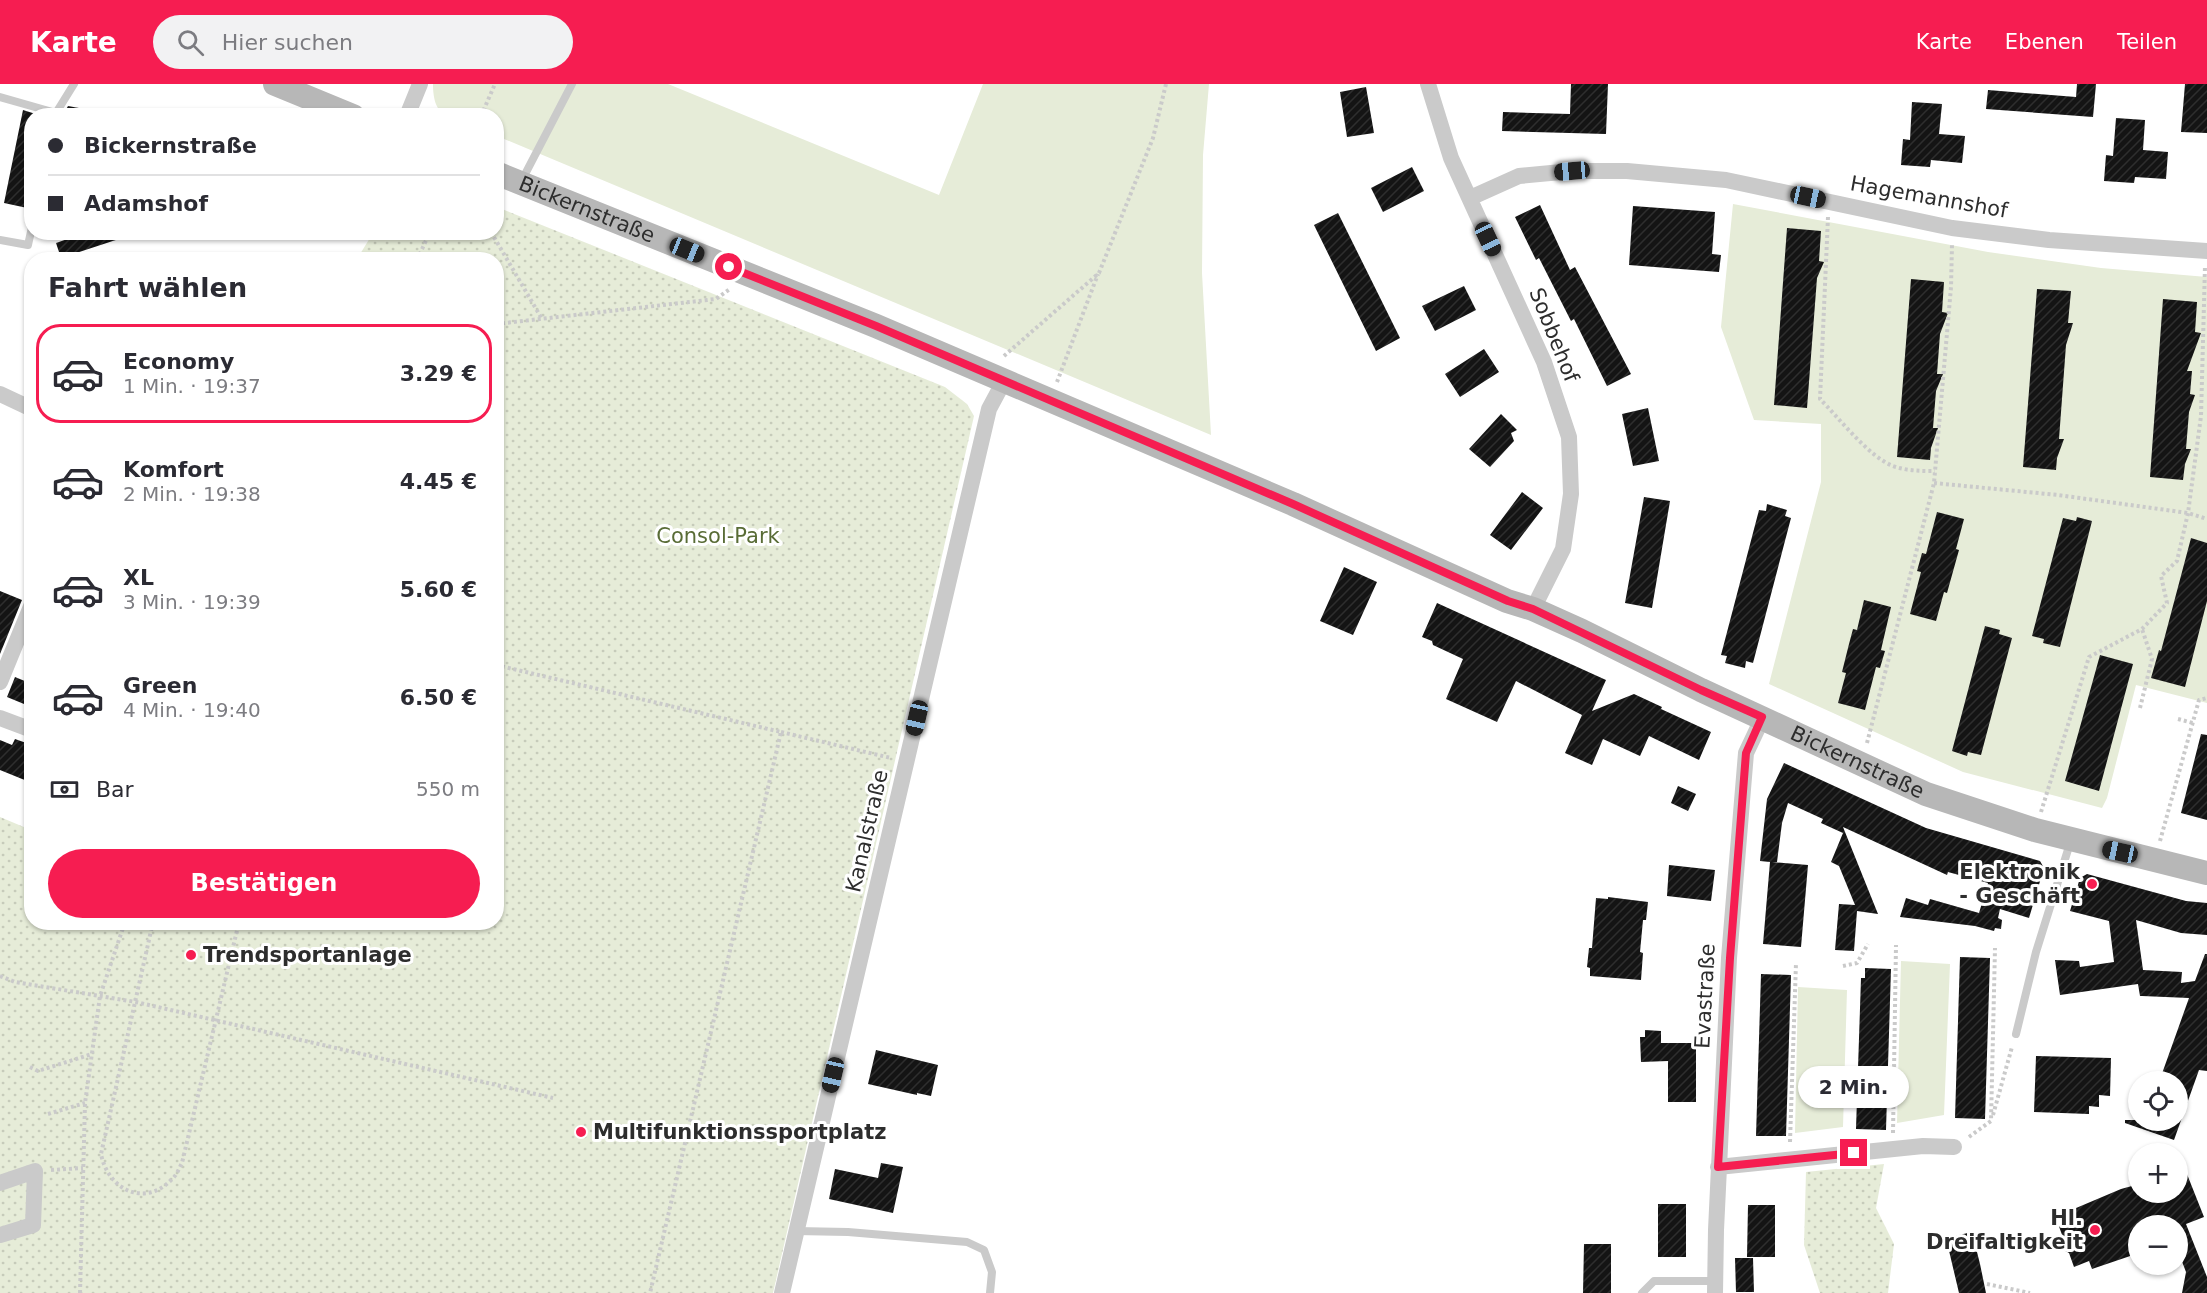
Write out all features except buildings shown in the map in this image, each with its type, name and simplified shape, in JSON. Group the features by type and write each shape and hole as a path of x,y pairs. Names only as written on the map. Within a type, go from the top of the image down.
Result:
{"street":[{"path":"275,84 334,108"},
{"path":"410,108 420,84"},
{"name":"Sobbehof","path":"1428,84 1451,158 1544,362 1569,437 1571,494 1563,549 1533,609"},
{"name":"Hagemannshof","path":"1470,198 1520,176 1572,171 1616,171 1726,180 1952,228 2049,240 2206,251"},
{"name":"Bickernstraße","path":"504,176 750,275 1293,504 1508,601 1533,609 1926,794 2035,830 2207,873"},
{"name":"Kanalstraße","path":"782,1293 989,409 994,377"},
{"path":"0,394 24,405"},
{"path":"0,682 24,631"},
{"name":"Evastraße","path":"1715,1287 1718,1167 1730,958 1746,753 1762,717"},
{"path":"0,718 24,727"},
{"path":"1718,1167 1923,1146 1954,1147"},
{"path":"0,1183 35,1171 33,1225 0,1235"}],"lane":[{"path":"59,108 74,84"},
{"path":"521,182 572,84"},
{"path":"0,97 36,108"},
{"path":"0,240 28,245 29,240"},
{"path":"2016,1034 2036,952 2071,839"},
{"path":"796,1231 848,1232 967,1242 984,1250 992,1272 990,1293"},
{"name":"Evastraße","path":"1642,1293 1654,1281 1715,1287"}],"path":[{"path":"484,108 495,84"},
{"path":"1050,401 1153,138 1166,84"},
{"path":"1828,201 1820,399 1866,446 1891,465 1912,471 1935,471"},
{"path":"1862,765 1934,483 1951,287 1952,228"},
{"path":"2035,830 2089,657 2142,629 2167,603 2161,576 2177,561 2188,513 2201,416 2206,251"},
{"path":"504,254 542,319"},
{"path":"994,377 1099,273"},
{"path":"504,323 716,299 750,275"},
{"path":"1934,483 2058,495 2188,513 2207,519"},
{"path":"2140,708 2152,659 2142,629"},
{"path":"504,667 907,762"},
{"path":"2154,860 2199,700 2207,698"},
{"path":"2178,719 2193,723"},
{"path":"650,1293 781,732"},
{"path":"80,1293 85,1103 100,996 122,930"},
{"path":"151,930 100,1154 103,1168 120,1188 149,1193 162,1188 174,1178 182,1163 237,930"},
{"path":"1843,966 1857,963 1868,944"},
{"path":"1893,1149 1896,945"},
{"path":"1991,1121 1995,948"},
{"path":"1790,1160 1796,963"},
{"path":"0,976 15,982 136,1002 216,1019 553,1098"},
{"path":"1954,1147 1991,1121 2016,1034 1993,1033"},
{"path":"30,1067 38,1071 92,1054"},
{"path":"48,1114 85,1103"},
{"path":"35,1171 83,1168"},
{"path":"1987,1284 2030,1293"}],"green space":[{"path":"433,84 668,84 939,195 983,84 1209,84 1203,155 1202,273 1211,435 504,139 504,108 438,108"},
{"path":"1733,204 1988,252 2101,268 2207,277 2207,703 2136,685 2107,798 2102,808 1963,772 1769,684 1821,482 1821,424 1754,420 1721,327"},
{"name":"Consol-Park","path":"504,210 945,387 967,404 974,416 773,1293 0,1293 0,817 24,827 24,930 504,930 504,252 361,252 369,240 504,240"},
{"path":"1901,961 1950,964 1944,1115 1897,1123"},
{"path":"1798,987 1847,990 1843,1127 1795,1133"},
{"path":"1884,1164 1876,1208 1894,1244 1888,1293 1820,1293 1804,1245 1806,1172"}],"place":[{"name":"Elektronik - Geschäft","path":"2092,884"},
{"name":"Trendsportanlage","path":"191,955"},
{"name":"Multifunktionssportplatz","path":"581,1132"},
{"name":"Hl. Dreifaltigkeit","path":"2095,1230"}],"route":[{"path":"729,267 876,326 1293,504 1508,601 1533,609 1582,631 1701,690 1762,717 1746,753 1730,958 1718,1167 1854,1153"}]}
